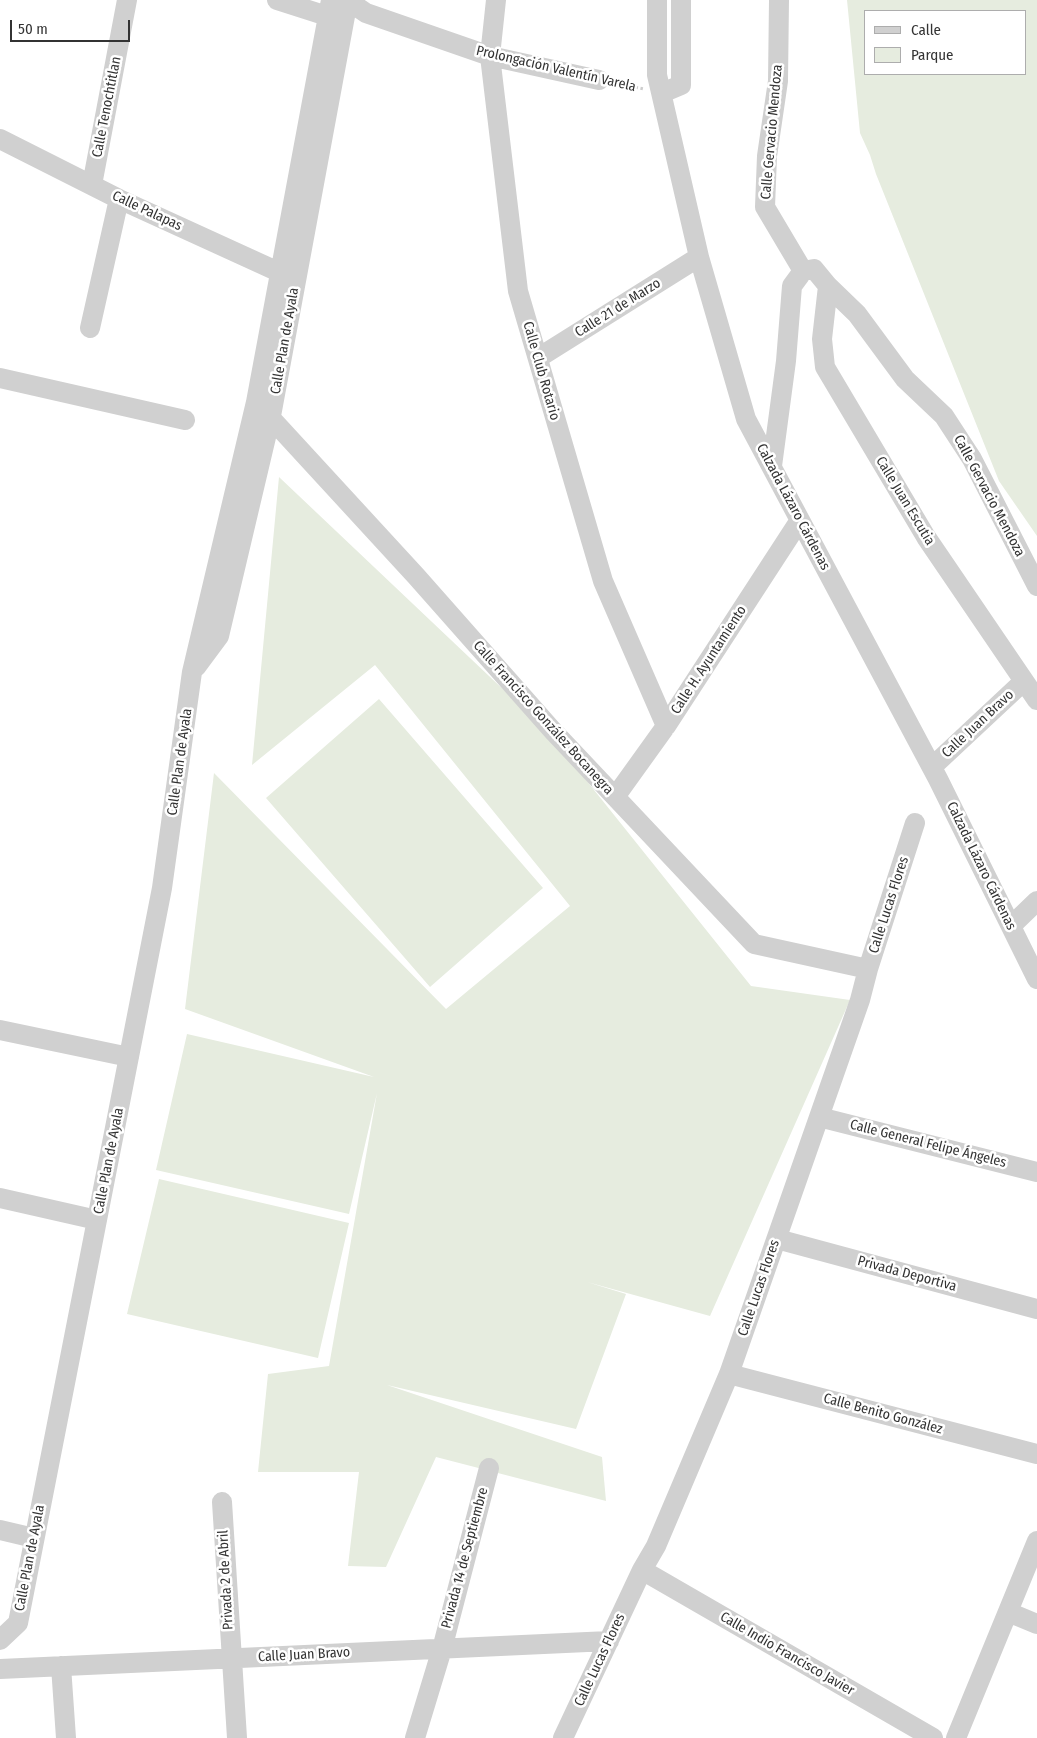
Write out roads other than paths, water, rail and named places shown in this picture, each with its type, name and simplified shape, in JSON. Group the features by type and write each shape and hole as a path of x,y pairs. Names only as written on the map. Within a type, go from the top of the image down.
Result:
{"street":[{"name":"Calle Tenochtitlan","path":"92,185 126,0"},
{"path":"277,0 341,5"},
{"name":"Calle Club Rotario","path":"496,0 490,56 518,291 603,581 666,726"},
{"name":"Calzada Lázaro Cárdenas","path":"657,0 657,75 699,257 746,419 932,767 1037,979"},
{"path":"662,93 681,85 682,0"},
{"name":"Calle Gervacio Mendoza","path":"779,0 778,81 767,156 765,207 803,271 814,269 828,286 858,314 905,379 944,416 972,459 1037,586"},
{"name":"Prolongación Valentín Varela","path":"341,5 490,56 599,80"},
{"name":"Calle Plan de Ayala","path":"192,672 219,636 271,416 289,275 341,5"},
{"name":"Calle Palapas","path":"0,139 119,199 289,275"},
{"path":"90,328 119,199"},
{"name":"Calle 21 de Marzo","path":"538,358 699,257"},
{"path":"772,466 786,361 792,286 803,271"},
{"name":"Calle Plan de Ayala","path":"0,1640 18,1623 162,888 192,672 256,402 289,275"},
{"name":"Calle Juan Escutia","path":"828,286 822,339 824,367 926,537 1037,700"},
{"path":"0,378 184,420"},
{"name":"Calle Francisco González Bocanegra","path":"256,402 271,416 416,576 553,731 754,944 868,969"},
{"name":"Calle H. Ayuntamiento","path":"615,797 666,726 800,520"},
{"name":"Calle Juan Bravo","path":"932,767 1024,681"},
{"name":"Calle Lucas Flores","path":"563,1738 642,1570 656,1546 729,1374 860,1000 868,969 915,823"},
{"path":"1011,926 1037,901"},
{"path":"0,1030 129,1057"},
{"name":"Calle General Felipe Ángeles","path":"819,1117 1037,1172"},
{"path":"0,1198 97,1220"},
{"name":"Privada Deportiva","path":"778,1234 1037,1298"},
{"name":"Privada Deportiva","path":"778,1234 1037,1309"},
{"name":"Calle Benito González","path":"729,1374 1037,1454"},
{"name":"Privada 14 de Septiembre","path":"415,1738 442,1649 489,1468"},
{"name":"Privada 2 de Abril","path":"222,1502 237,1738"},
{"path":"0,1530 34,1538"},
{"path":"956,1738 1037,1541"},
{"name":"Calle Indio Francisco Javier","path":"642,1570 932,1738"},
{"path":"1008,1612 1037,1624"},
{"name":"Calle Juan Bravo","path":"0,1669 609,1641"},
{"path":"61,1666 66,1738"}]}
